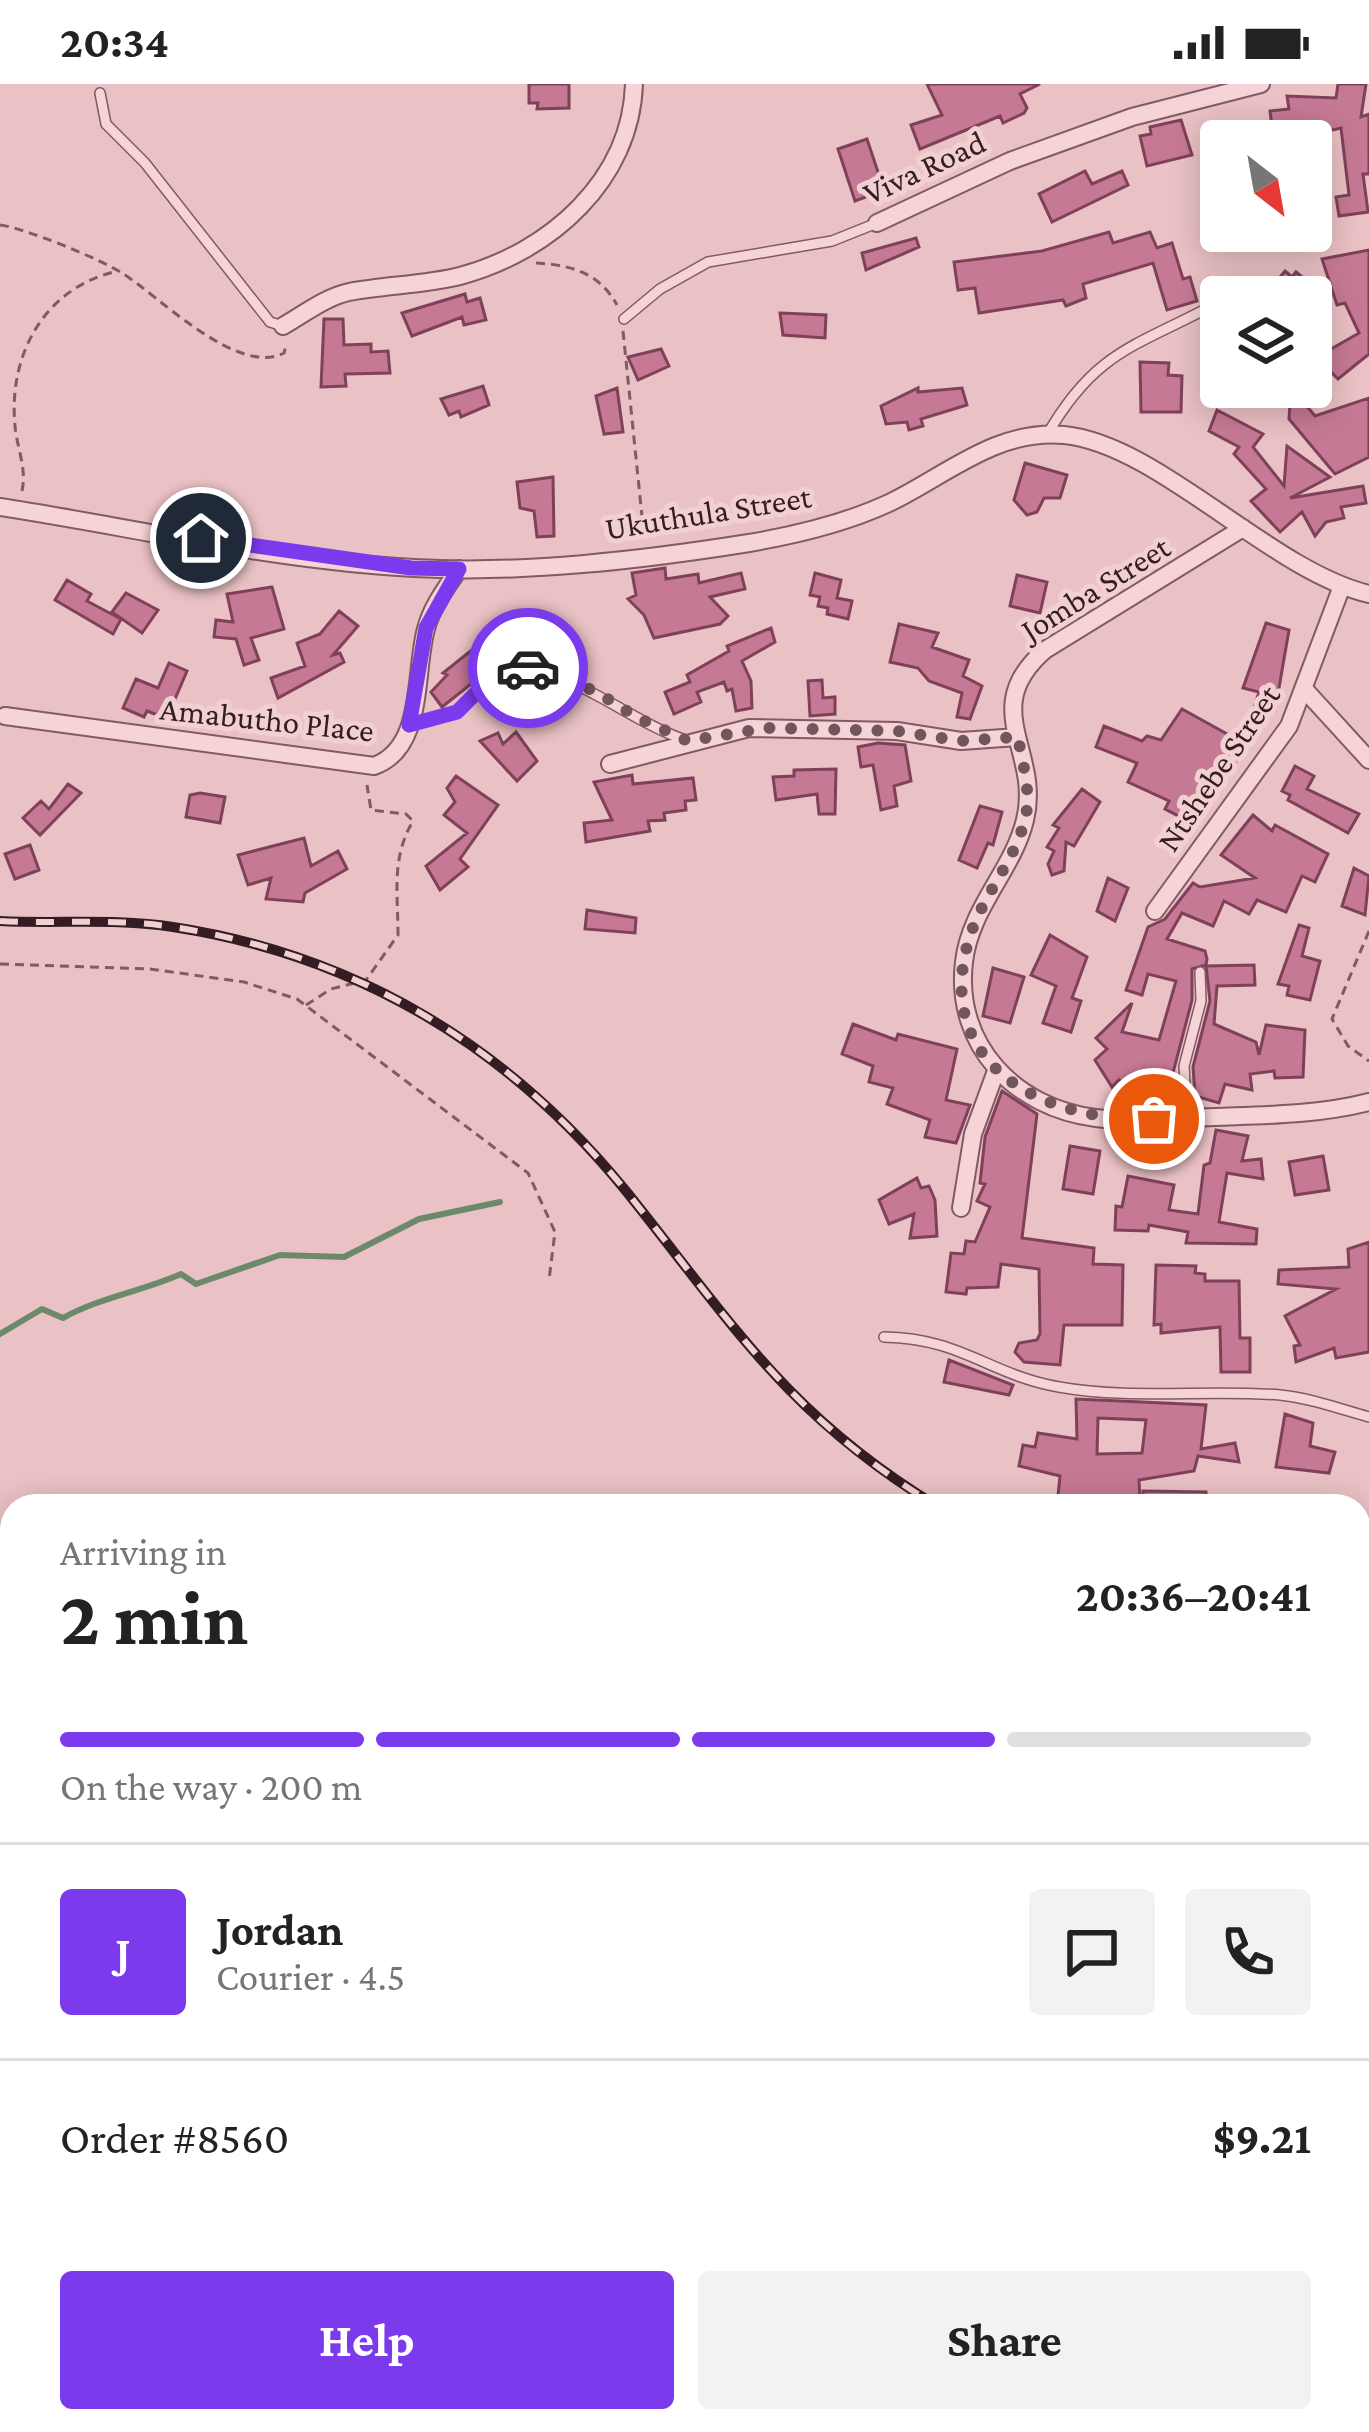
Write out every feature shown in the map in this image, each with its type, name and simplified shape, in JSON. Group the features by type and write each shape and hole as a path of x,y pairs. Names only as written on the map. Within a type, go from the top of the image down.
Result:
{"street":[{"path":"284,326 345,293 461,275 502,260 560,224 596,192 626,141 634,84"},
{"name":"Viva Road","path":"877,223 1010,161 1132,117 1261,84"},
{"name":"Ukuthula Street","path":"7,508 351,561 459,569 647,556 748,543 837,521 890,502 997,444 1047,436 1106,447 1342,586 1369,594"},
{"name":"Jomba Street","path":"995,1071 965,1009 964,962 977,916 1025,820 1011,698 1025,667 1243,527"},
{"name":"Amabutho Place","path":"5,716 374,766 398,752 409,725 426,628 459,569"},
{"name":"Ntshebe Street","path":"1155,911 1289,726 1342,586"},
{"path":"1306,691 1369,760"},
{"path":"610,764 688,741 766,728 897,731 961,741 1018,737"},
{"path":"962,1208 973,1134 995,1071 1031,1096 1091,1118 1304,1114 1369,1102"}],"lane":[{"path":"100,94 106,124 117,138 145,163 270,322 284,326"},
{"name":"Viva Road","path":"624,319 660,289 708,262 832,241 877,223"},
{"path":"1047,436 1068,399 1105,359 1200,311"},
{"path":"409,725 457,712 504,665 523,666 595,691 688,741"},
{"path":"1187,1118 1184,1066 1199,1013 1200,972"},
{"path":"884,1337 925,1337 958,1347 1006,1372 1062,1388 1286,1396 1369,1417"}],"path":[{"path":"0,225 119,271 204,333 250,356 284,353 284,326"},
{"path":"502,260 571,264 600,282 624,319 625,376 647,556"},
{"path":"7,508 24,481 15,410 24,351 40,317 95,276 119,271"},
{"path":"305,1006 332,989 366,980 398,935 393,878 402,859 400,842 413,821 367,805 374,766"},
{"path":"1369,931 1332,1019 1348,1046 1369,1061"},
{"path":"0,964 77,964 244,982 305,1006 528,1173 555,1232 549,1280"}],"building":[{"path":"529,84 569,84 569,108 537,109 538,103 529,103"},
{"path":"927,84 1040,84 1020,94 1027,108 1024,113 1003,123 1000,116 920,149 911,125 942,115"},
{"path":"1338,84 1366,84 1361,117 1369,114 1369,174 1363,174 1368,212 1339,216 1336,197 1349,195 1341,128 1332,130 1332,120 1271,120 1270,111 1289,109 1287,96 1336,98"},
{"path":"1181,120 1192,155 1147,166 1140,136 1151,134 1150,127"},
{"path":"867,139 884,190 855,201 838,149"},
{"path":"1085,171 1092,184 1122,171 1128,185 1052,222 1039,194"},
{"path":"1109,232 1113,243 1150,232 1157,248 1172,243 1183,279 1190,277 1197,301 1167,310 1153,263 1083,284 1086,298 1066,306 1063,300 979,313 975,288 958,290 954,262 1042,251"},
{"path":"916,238 919,247 866,270 862,253"},
{"path":"1369,250 1369,354 1338,379 1332,373 1332,348 1359,333 1345,303 1337,305 1332,276 1328,276 1322,259"},
{"path":"465,294 467,302 480,298 486,320 464,325 462,317 412,336 402,313"},
{"path":"780,313 826,315 825,338 783,335"},
{"path":"324,319 343,319 344,345 371,344 371,352 388,351 390,373 345,374 346,386 321,387"},
{"path":"661,349 669,366 638,380 628,357"},
{"path":"1140,362 1169,363 1168,375 1182,376 1181,412 1141,412"},
{"path":"483,386 489,405 461,417 459,411 449,415 441,399"},
{"path":"617,388 623,432 604,434 596,396"},
{"path":"918,388 918,392 962,388 967,405 921,419 923,426 909,430 907,422 886,424 881,406"},
{"path":"1369,398 1369,457 1335,474 1289,419 1290,408 1308,408 1315,416"},
{"path":"1217,410 1263,434 1253,447 1284,486 1287,446 1330,477 1290,498 1363,486 1366,503 1341,507 1344,518 1326,522 1315,536 1302,512 1280,532 1251,501 1266,489 1234,454 1239,447 1209,431"},
{"path":"1025,463 1067,475 1060,498 1044,498 1037,512 1027,515 1014,500"},
{"path":"553,477 554,536 537,537 534,511 520,508 517,482"},
{"path":"665,568 666,579 698,574 699,583 741,573 745,589 710,597 728,616 720,624 654,638 644,615 628,599 636,595 632,573"},
{"path":"815,573 841,580 837,598 852,601 848,619 827,614 828,608 818,606 820,597 810,595"},
{"path":"1017,575 1047,582 1040,613 1010,606"},
{"path":"67,580 91,594 87,601 121,619 113,634 55,600"},
{"path":"272,587 284,629 251,638 259,660 244,665 236,639 214,637 216,620 233,622 227,594"},
{"path":"126,593 158,610 142,633 112,612"},
{"path":"339,611 358,626 333,655 340,653 344,662 278,698 271,678 305,666 297,643 320,634"},
{"path":"1266,623 1289,630 1275,711 1264,719 1253,711 1259,692 1243,688"},
{"path":"899,624 938,633 932,647 969,660 963,676 982,686 970,719 957,717 962,693 929,681 918,668 890,662"},
{"path":"502,626 516,646 477,672 481,676 442,707 431,692 447,675 443,673"},
{"path":"771,628 775,642 742,661 751,681 752,708 736,711 732,689 727,691 724,682 697,692 701,702 674,714 665,692 690,682 687,675 729,651 727,646"},
{"path":"169,663 187,671 172,706 165,704 160,716 147,711 144,717 123,708 136,679 158,688"},
{"path":"822,680 823,698 835,697 835,714 810,716 808,681"},
{"path":"1182,709 1247,745 1194,824 1165,809 1169,801 1128,782 1137,763 1096,747 1104,726 1142,741 1147,736 1161,740"},
{"path":"516,732 537,761 517,781 480,741 498,733 503,744"},
{"path":"905,745 911,781 894,786 897,806 881,810 873,765 861,767 858,747"},
{"path":"1295,766 1314,776 1307,789 1359,814 1348,833 1288,800 1290,795 1282,791"},
{"path":"836,769 835,814 819,814 817,794 776,800 773,777 794,776 794,770"},
{"path":"632,775 633,784 693,778 696,800 685,801 686,810 664,813 665,820 648,821 650,831 586,842 584,823 612,820 594,782"},
{"path":"456,776 498,805 460,859 468,867 440,890 426,866 467,833 444,815 455,802 447,788"},
{"path":"68,784 81,793 40,835 23,818 41,801 49,809"},
{"path":"1082,789 1100,802 1074,846 1066,842 1064,871 1052,875 1048,864 1054,851 1047,847 1059,828 1053,825"},
{"path":"190,795 225,797 220,823 186,817"},
{"path":"980,806 1002,812 993,845 988,843 977,868 959,860"},
{"path":"1253,815 1272,831 1275,825 1328,854 1315,882 1302,876 1286,912 1257,900 1249,914 1224,901 1213,926 1182,913 1167,939 1205,951 1207,959 1206,965 1192,969 1192,1000 1168,1092 1151,1088 1143,1098 1119,1080 1112,1087 1095,1060 1107,1049 1096,1038 1132,1003 1122,1032 1159,1040 1176,981 1148,974 1142,995 1126,990 1148,927 1165,919 1193,883 1200,887 1255,878 1221,855"},
{"path":"304,838 311,866 338,851 347,869 305,893 303,902 266,899 271,878 248,885 238,855"},
{"path":"30,845 39,870 15,879 5,854"},
{"path":"1354,868 1369,876 1365,915 1342,906"},
{"path":"1108,878 1128,888 1115,921 1097,911"},
{"path":"587,910 636,918 635,933 585,929"},
{"path":"1299,925 1309,928 1302,956 1320,961 1310,1000 1287,995 1289,986 1278,984"},
{"path":"1050,935 1087,957 1072,998 1081,1001 1071,1032 1043,1023 1056,986 1031,975"},
{"path":"1254,965 1255,985 1217,986 1214,1024 1256,1042 1259,1055 1266,1025 1305,1030 1303,1077 1275,1078 1274,1071 1250,1074 1252,1090 1225,1084 1219,1103 1195,1096 1193,1067 1210,1001 1206,966"},
{"path":"993,968 1024,977 1010,1023 983,1016"},
{"path":"853,1024 896,1040 898,1034 957,1049 946,1100 970,1105 956,1143 925,1137 930,1120 887,1104 893,1088 869,1082 873,1066 842,1054"},
{"path":"1002,1091 1037,1114 1022,1238 1094,1248 1093,1264 1123,1265 1122,1325 1064,1325 1060,1365 1024,1362 1015,1352 1019,1343 1037,1340 1040,1334 1039,1269 1001,1264 998,1287 967,1288 966,1294 946,1292 951,1253 964,1254 966,1241 975,1242 990,1207 977,1201 985,1184 980,1183 985,1137"},
{"path":"1216,1130 1248,1136 1242,1161 1261,1159 1263,1179 1227,1173 1219,1222 1257,1229 1256,1244 1186,1243 1188,1232 1149,1225 1148,1231 1115,1230 1116,1206 1122,1207 1128,1176 1174,1185 1169,1210 1198,1214 1204,1165 1210,1163"},
{"path":"1070,1146 1100,1151 1093,1194 1063,1189"},
{"path":"1323,1156 1329,1190 1295,1195 1289,1162"},
{"path":"917,1178 921,1188 929,1186 935,1200 937,1236 910,1238 914,1214 889,1224 879,1200"},
{"path":"1369,1242 1369,1352 1336,1358 1334,1348 1296,1362 1294,1346 1300,1345 1285,1316 1336,1289 1278,1284 1279,1270 1349,1267 1348,1249"},
{"path":"1156,1265 1196,1266 1195,1273 1205,1274 1205,1281 1239,1281 1240,1338 1250,1338 1250,1372 1221,1372 1220,1327 1161,1333 1161,1324 1154,1325"},
{"path":"949,1360 1013,1385 1009,1395 944,1382"},
{"path":"1076,1399 1206,1405 1201,1449 1235,1443 1239,1462 1198,1456 1194,1471 1139,1480 1140,1494 1058,1494 1060,1476 1019,1466 1023,1445 1035,1447 1038,1433 1077,1439","holes":["1098,1418 1146,1420 1142,1453 1097,1454"]},
{"path":"1285,1414 1313,1423 1310,1446 1335,1452 1329,1473 1276,1467"},
{"path":"1143,1491 1206,1492 1206,1494"}],"waterway":[{"path":"0,1334 42,1309 63,1318 181,1274 196,1284 280,1255 344,1257 419,1219 500,1202"}],"railway":[{"path":"0,921 152,924 240,940 366,985 425,1016 532,1093 580,1139 765,1364 840,1437 919,1494"}],"way so far":[{"path":"528,668 595,691 688,741 749,728 845,734 897,731 961,741 1018,737 1027,800 1025,820 968,941 965,1009 972,1031 995,1071 1031,1096 1091,1118 1154,1119"}],"route":[{"path":"201,538 351,561 459,569 426,628 409,725 457,712 504,665 528,668"}]}
